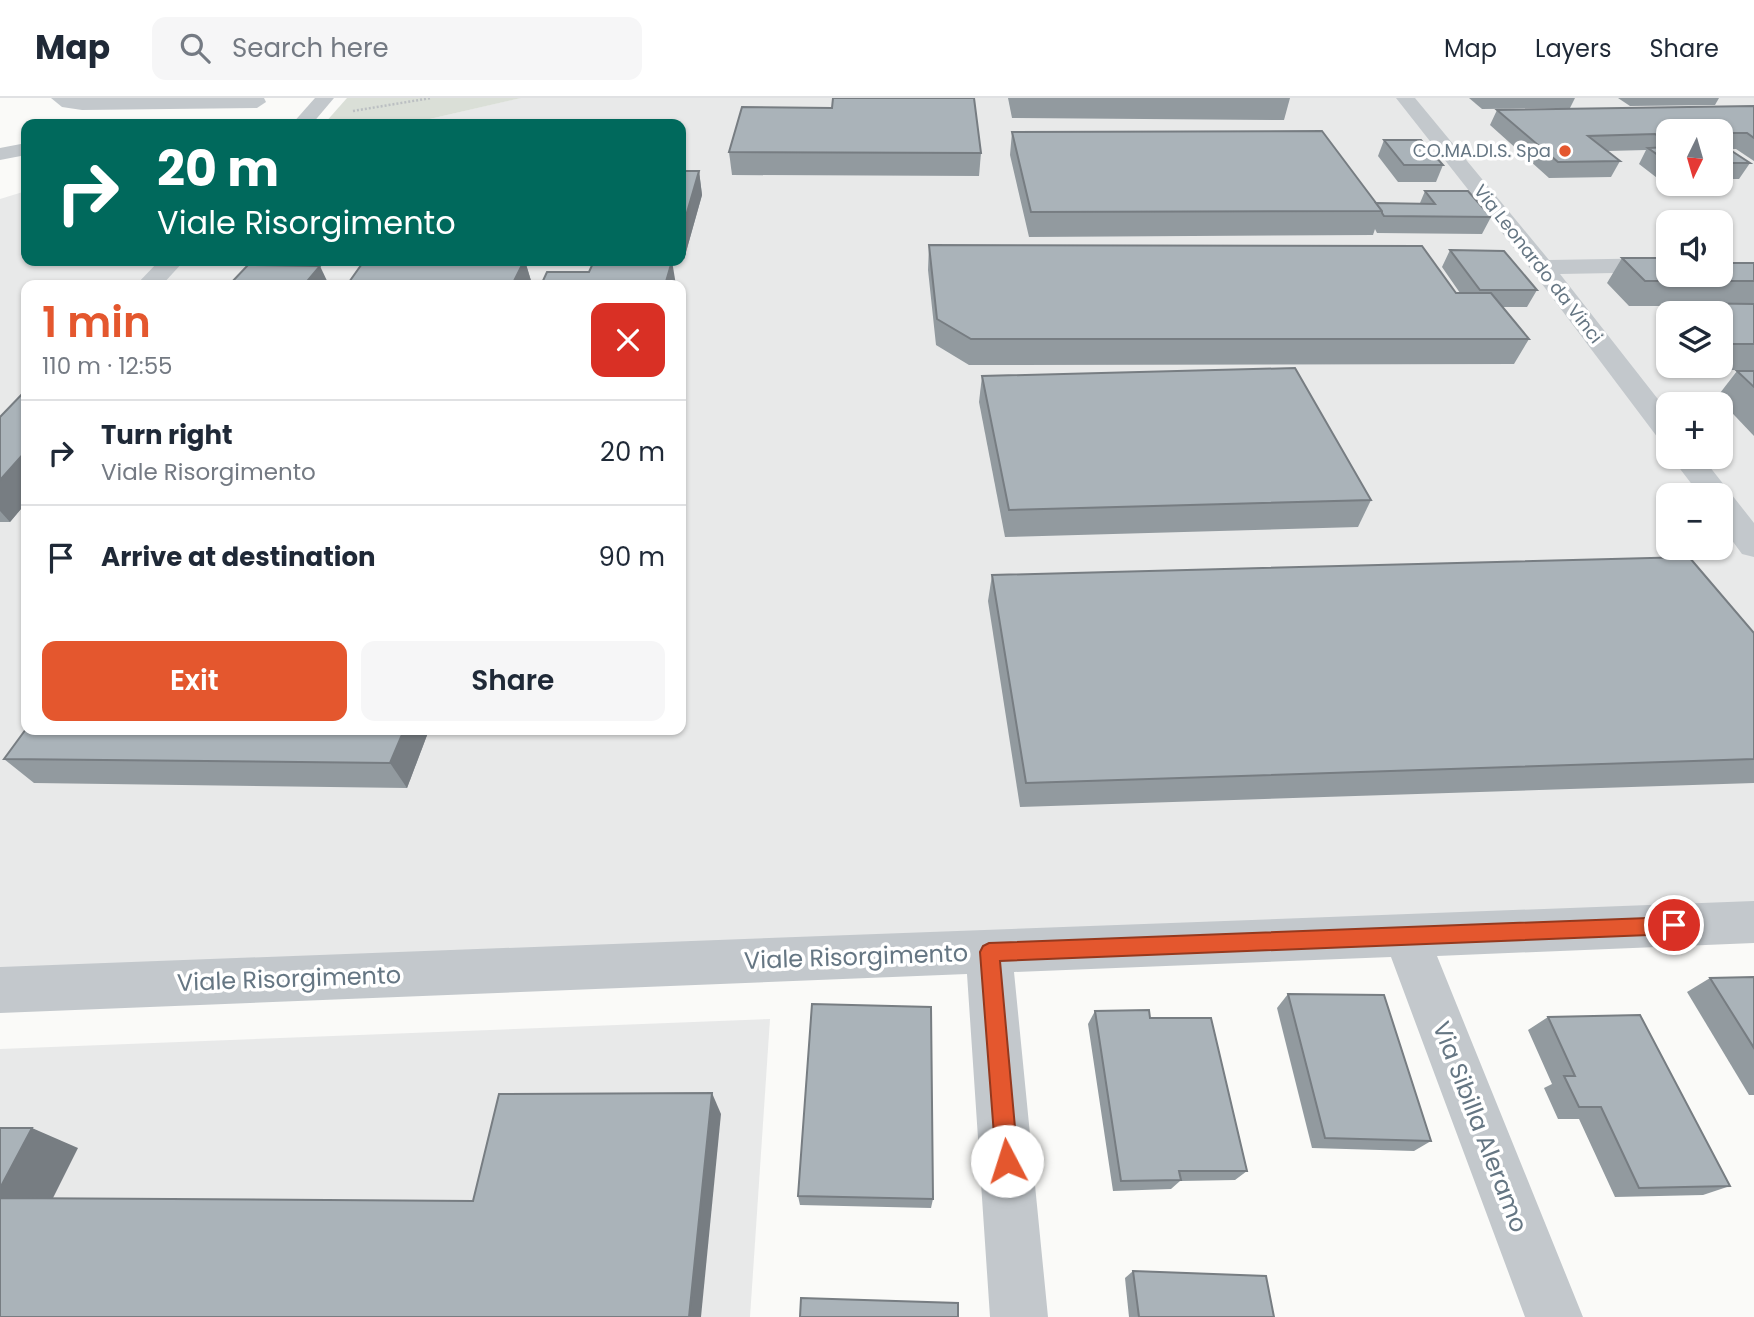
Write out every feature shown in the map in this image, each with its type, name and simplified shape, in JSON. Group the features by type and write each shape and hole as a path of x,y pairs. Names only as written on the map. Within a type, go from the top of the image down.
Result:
{"street":[{"path":"60,98 82,104 257,102"},
{"path":"172,119 279,98"},
{"path":"307,119 325,98"},
{"name":"Via Leonardo da Vinci","path":"1405,98 1542,267 1656,416"},
{"path":"0,154 21,150"},
{"path":"1542,267 1656,265"},
{"path":"153,280 167,266"},
{"path":"1695,469 1707,483"},
{"path":"1733,518 1754,545"},
{"name":"Viale Risorgimento","path":"0,990 1754,922"},
{"name":"Via Sibilla Aleramo","path":"1406,937 1554,1317"},
{"path":"989,952 1019,1317"}],"path":[{"path":"316,119 431,98"}],"shaded area":[{"path":"347,98 521,98 430,119 328,119"},
{"path":"520,98 1754,98 1754,904 0,972 0,199 21,193 21,266 686,266 686,119 430,119"},
{"path":"770,1019 750,1317 0,1317 0,1049"}],"building":[{"path":"833,98 974,98 981,153 729,152 742,107 832,108"},
{"path":"1754,106 1754,138 1747,133 1733,133 1733,119 1656,119 1656,135 1588,136 1620,161 1558,162 1497,110"},
{"path":"1322,131 1382,211 1031,212 1012,132"},
{"path":"1384,140 1421,140 1443,165 1404,165"},
{"path":"1733,152 1750,163 1733,163"},
{"path":"686,171 699,171 686,216"},
{"path":"1425,191 1468,191 1491,217 1384,216 1376,203 1435,204"},
{"path":"929,245 1422,246 1456,293 1491,293 1529,339 971,339 937,319"},
{"path":"1450,250 1504,251 1537,290 1480,290"},
{"path":"1622,258 1656,258 1656,281 1645,281"},
{"path":"1733,263 1754,263 1754,281 1733,281"},
{"path":"247,266 320,266 308,280 234,280"},
{"path":"360,266 522,266 514,280 351,280"},
{"path":"592,266 671,266 666,280 543,280 547,272 589,272"},
{"path":"1733,304 1754,304 1754,344 1733,344"},
{"path":"1295,368 1371,500 1009,510 982,376"},
{"path":"1737,371 1754,371 1754,387"},
{"path":"21,395 21,457 0,480 0,417"},
{"path":"1656,558 1656,560 1692,560 1754,633 1754,759 1026,783 992,575"},
{"path":"22,735 402,735 390,763 4,759"},
{"path":"1754,977 1754,1048 1710,978"},
{"path":"1288,994 1384,995 1431,1141 1325,1138"},
{"path":"812,1004 931,1007 933,1199 798,1196"},
{"path":"1149,1010 1150,1018 1211,1018 1247,1171 1179,1171 1181,1180 1121,1181 1095,1011"},
{"path":"1640,1015 1730,1186 1639,1188 1601,1107 1579,1107 1564,1076 1575,1076 1548,1017"},
{"path":"712,1093 689,1317 0,1317 0,1198 473,1201 499,1094"},
{"path":"0,1128 32,1128 0,1188"},
{"path":"1133,1271 1266,1276 1274,1317 1139,1317"},
{"path":"801,1298 958,1303 958,1317 800,1317"}],"place":[{"name":"CO.MA.DI.S. Spa","path":"1565,151"}],"route":[{"path":"1007,1161 989,952 1674,925"}]}
